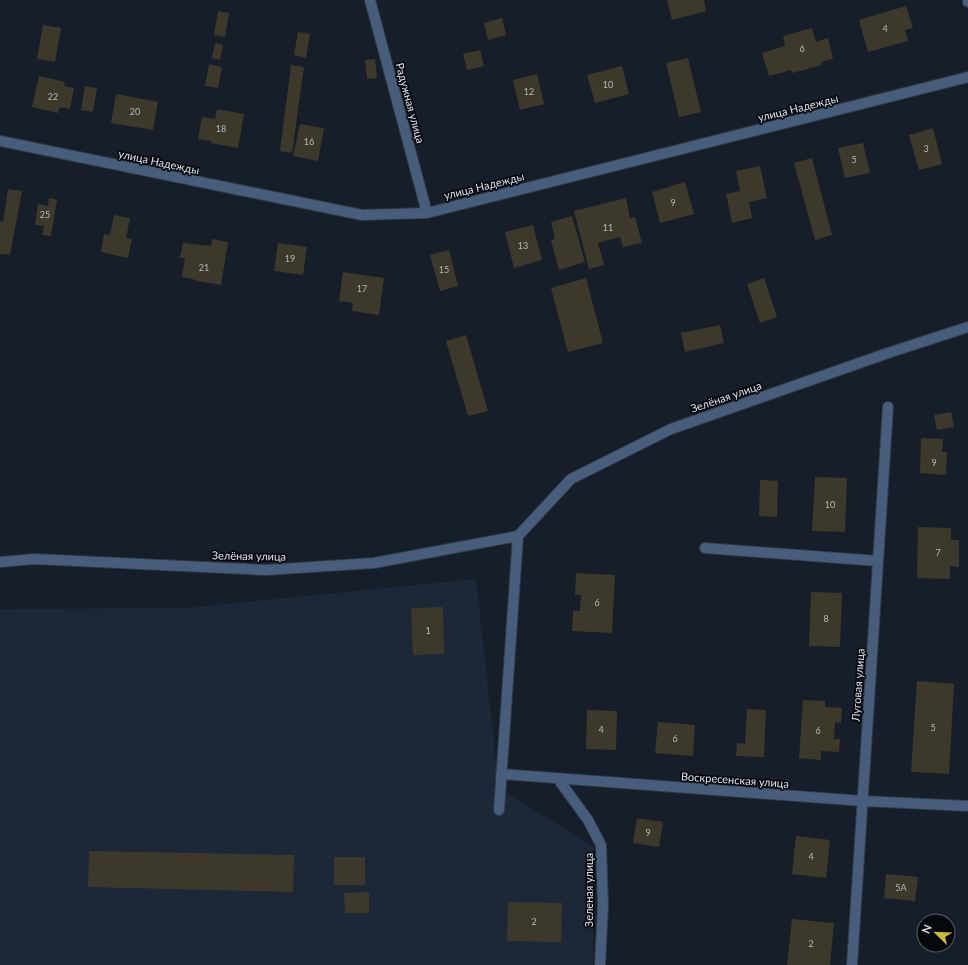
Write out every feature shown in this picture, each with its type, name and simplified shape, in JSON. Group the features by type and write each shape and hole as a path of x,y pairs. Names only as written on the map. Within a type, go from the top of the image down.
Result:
{"street":[{"name":"Радужная улица","path":"370,0 427,213"},
{"name":"улица Надежды","path":"0,141 362,215 427,213 968,77"},
{"name":"Зелёная улица","path":"0,562 35,559 266,570 374,563 518,536 571,479 671,429 888,353 968,327"},
{"name":"Луговая улица","path":"852,965 888,407"},
{"path":"499,810 518,536"},
{"path":"706,548 878,561"},
{"name":"Воскресенская улица","path":"501,774 863,801 968,806"},
{"name":"Зеленая улица","path":"558,779 588,820 601,845 603,905 600,965"}],"shaded area":[{"path":"476,579 499,788 594,847 593,965 0,965 0,609 187,608"}],"building":[{"path":"667,0 704,0 706,11 672,20"},
{"path":"906,6 913,28 905,30 908,41 868,52 859,20"},
{"path":"218,11 229,13 225,37 214,35"},
{"path":"502,18 506,35 488,40 484,23"},
{"path":"43,25 61,28 55,62 37,59"},
{"path":"812,28 816,42 828,38 833,59 821,62 822,65 792,73 791,70 769,76 762,53 785,46 783,36"},
{"path":"298,32 310,34 306,58 294,55"},
{"path":"215,43 223,45 220,60 212,58"},
{"path":"480,50 484,66 467,70 463,54"},
{"path":"688,58 701,112 679,117 666,63"},
{"path":"375,59 377,78 367,79 365,60"},
{"path":"209,64 222,67 218,88 205,86"},
{"path":"291,65 304,67 292,153 280,151"},
{"path":"622,66 629,94 595,103 587,75"},
{"path":"537,74 544,104 520,110 513,80"},
{"path":"39,76 65,82 64,86 74,88 70,109 60,107 58,113 32,107"},
{"path":"85,86 97,88 93,112 81,110"},
{"path":"116,94 158,102 153,130 111,123"},
{"path":"217,109 244,114 238,148 198,139 202,117 215,119"},
{"path":"300,124 324,128 318,161 293,156"},
{"path":"933,128 942,164 919,170 909,135"},
{"path":"863,143 870,173 845,178 838,148"},
{"path":"812,158 832,235 815,240 794,163"},
{"path":"760,166 767,198 749,202 752,218 732,223 726,194 740,191 736,171"},
{"path":"685,182 694,214 660,223 652,192"},
{"path":"8,189 22,191 10,255 0,254 0,221 3,222"},
{"path":"49,198 57,200 51,236 42,235 44,226 35,225 38,204 48,206"},
{"path":"626,198 630,218 635,217 642,243 623,247 620,237 598,243 604,265 589,269 574,211"},
{"path":"114,215 130,218 126,238 132,239 128,258 101,252 104,234 110,235"},
{"path":"572,216 585,262 559,270 551,240 555,239 551,222"},
{"path":"533,225 542,260 514,268 505,232"},
{"path":"212,239 228,242 221,285 182,277 185,258 180,258 183,243 211,246"},
{"path":"278,243 307,247 303,275 274,271"},
{"path":"449,250 458,286 440,291 430,255"},
{"path":"343,272 384,278 379,315 352,311 353,303 339,301"},
{"path":"586,278 603,343 568,352 551,288"},
{"path":"764,278 777,317 760,323 747,284"},
{"path":"720,325 724,343 685,352 681,333"},
{"path":"466,335 488,411 468,416 446,341"},
{"path":"951,412 954,427 937,430 934,415"},
{"path":"921,438 943,439 942,452 947,452 946,475 920,473"},
{"path":"815,477 847,478 845,532 812,531"},
{"path":"760,480 778,481 777,517 759,516"},
{"path":"918,527 951,528 951,540 959,540 959,567 950,566 950,579 917,578"},
{"path":"576,573 615,575 612,633 572,631 573,611 580,611 581,595 575,595"},
{"path":"811,592 842,593 840,647 809,646"},
{"path":"443,607 444,654 413,655 411,608"},
{"path":"917,681 954,684 949,774 911,772"},
{"path":"803,700 825,701 825,707 842,708 841,723 835,722 834,739 840,739 839,752 821,751 821,760 799,758"},
{"path":"747,709 766,710 764,757 736,756 737,743 745,744"},
{"path":"587,710 617,711 616,750 586,749"},
{"path":"658,722 695,725 693,756 655,753"},
{"path":"637,818 663,822 659,847 633,843"},
{"path":"796,836 830,840 826,878 792,874"},
{"path":"89,851 294,855 293,892 88,887"},
{"path":"334,857 365,857 365,885 334,885"},
{"path":"886,874 918,877 915,901 884,898"},
{"path":"369,892 369,913 345,913 344,893"},
{"path":"508,902 562,903 561,942 507,941"},
{"path":"792,919 834,923 830,965 787,965"}]}
